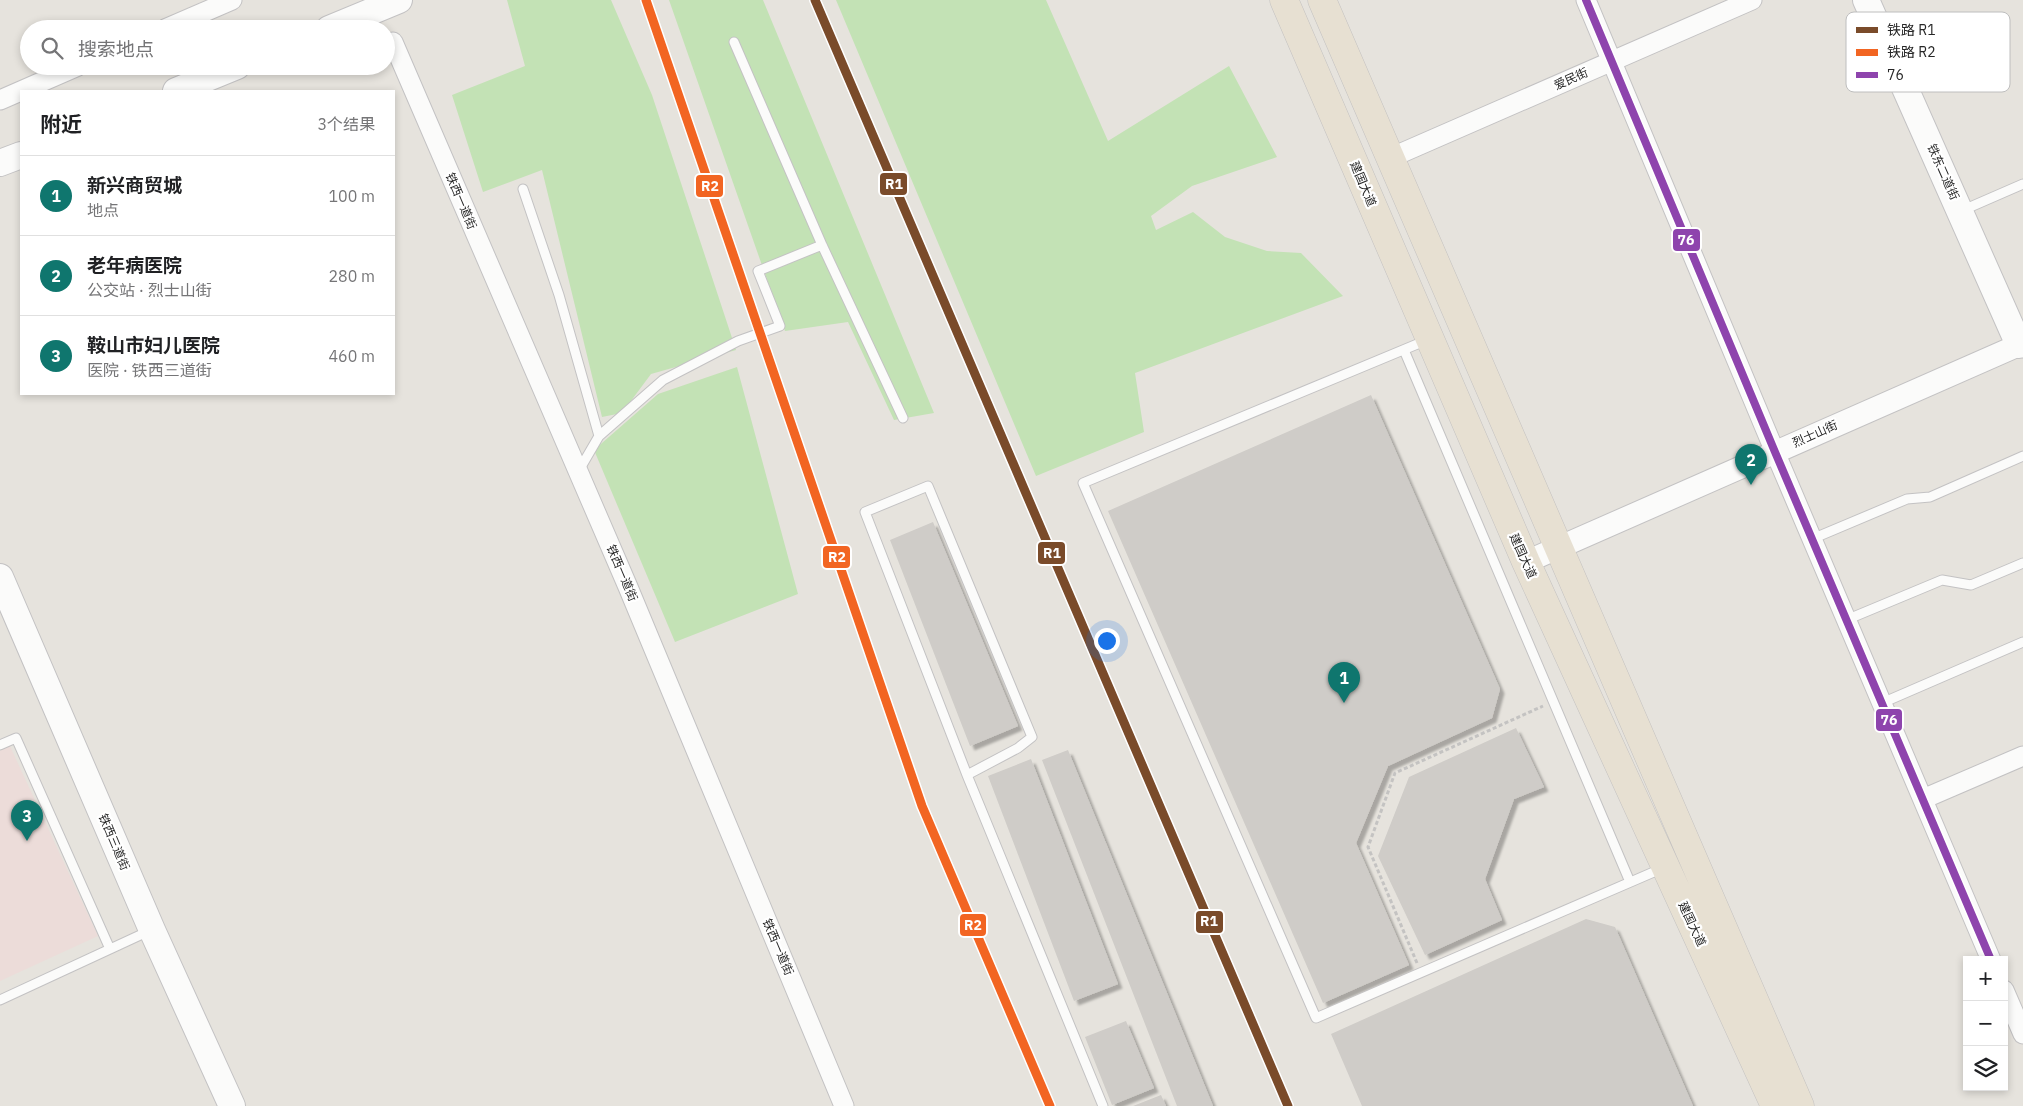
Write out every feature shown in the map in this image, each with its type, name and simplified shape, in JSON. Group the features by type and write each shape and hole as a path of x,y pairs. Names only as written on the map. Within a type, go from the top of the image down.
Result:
{"highway":[{"name":"建国大道","path":"1284,0 1526,562 1775,1106"},
{"path":"1322,0 1800,1106"}],"main road":[{"path":"351,20 399,0"},
{"name":"铁东二道街","path":"1866,0 1871,12"},
{"path":"178,90 215,75"},
{"name":"铁东二道街","path":"1907,92 2021,344"},
{"path":"0,164 20,155"},
{"name":"铁西三道街","path":"0,577 6,605 232,1106"}],"street":[{"path":"186,20 232,0"},
{"path":"1586,0 1846,620 1990,956"},
{"name":"爱民街","path":"1390,158 1752,0"},
{"name":"铁西一道街","path":"395,47 578,472 844,1106"},
{"path":"23,90 57,75"},
{"path":"0,100 20,91"},
{"name":"烈士山街","path":"1526,562 2021,344"},
{"path":"1923,799 2023,756"},
{"path":"2008,999 2023,1034"}],"lane":[{"path":"734,42 822,246 903,418"},
{"path":"1960,212 2023,184"},
{"path":"523,189 559,295 598,436"},
{"path":"578,472 598,436 663,380 738,341 780,326 758,270 822,246"},
{"path":"1430,339 1083,483 1316,1018 1665,867"},
{"path":"1404,350 1630,882"},
{"path":"1812,539 1907,499 1930,497 2023,456"},
{"path":"967,775 1018,748 1032,737 928,486 865,512 967,775 1103,1106"},
{"path":"1846,620 1942,580 1971,585 2023,563"},
{"path":"1882,703 2023,642"},
{"path":"0,745 16,738 110,949"},
{"path":"0,1000 152,930"}],"path":[{"path":"1421,973 1368,847 1396,773 1553,701"}],"shaded area":[{"path":"8,742 98,936 0,981 0,745"}],"green space":[{"path":"507,0 611,0 652,95 736,350 651,374 622,413 602,417 542,170 483,192 452,95 525,66"},
{"path":"669,0 763,0 934,413 894,420 848,322 785,331"},
{"path":"836,0 1046,0 1108,141 1229,66 1277,157 1192,186 1151,216 1156,230 1193,212 1225,237 1267,251 1301,253 1343,296 1135,373 1144,432 1036,476"},
{"path":"737,367 798,594 675,642 594,450 658,394"}],"building":[{"path":"1371,395 1500,689 1492,718 1388,766 1356,843 1409,965 1323,1003 1108,511"},
{"path":"933,522 1018,726 970,746 890,540"},
{"path":"1516,728 1544,787 1514,799 1485,879 1502,920 1425,955 1378,856 1409,777"},
{"path":"1068,750 1213,1106 1177,1106 1042,760"},
{"path":"1031,759 1118,984 1074,1001 988,776"},
{"path":"1586,919 1615,927 1693,1106 1362,1106 1331,1034"},
{"path":"1126,1021 1154,1088 1112,1105 1085,1037"},
{"path":"1161,1095 1166,1106 1133,1106"}],"rail line":[{"name":"R2","path":"646,0 922,806 1050,1106"},
{"name":"R1","path":"815,0 1288,1106"}],"transit line":[{"name":"76","path":"1586,0 1775,452 1989,956"}],"place":[{"name":"老年病医院","path":"1751,485"},
{"name":"新兴商贸城","path":"1344,703"},
{"name":"鞍山市妇儿医院","path":"27,841"}]}
